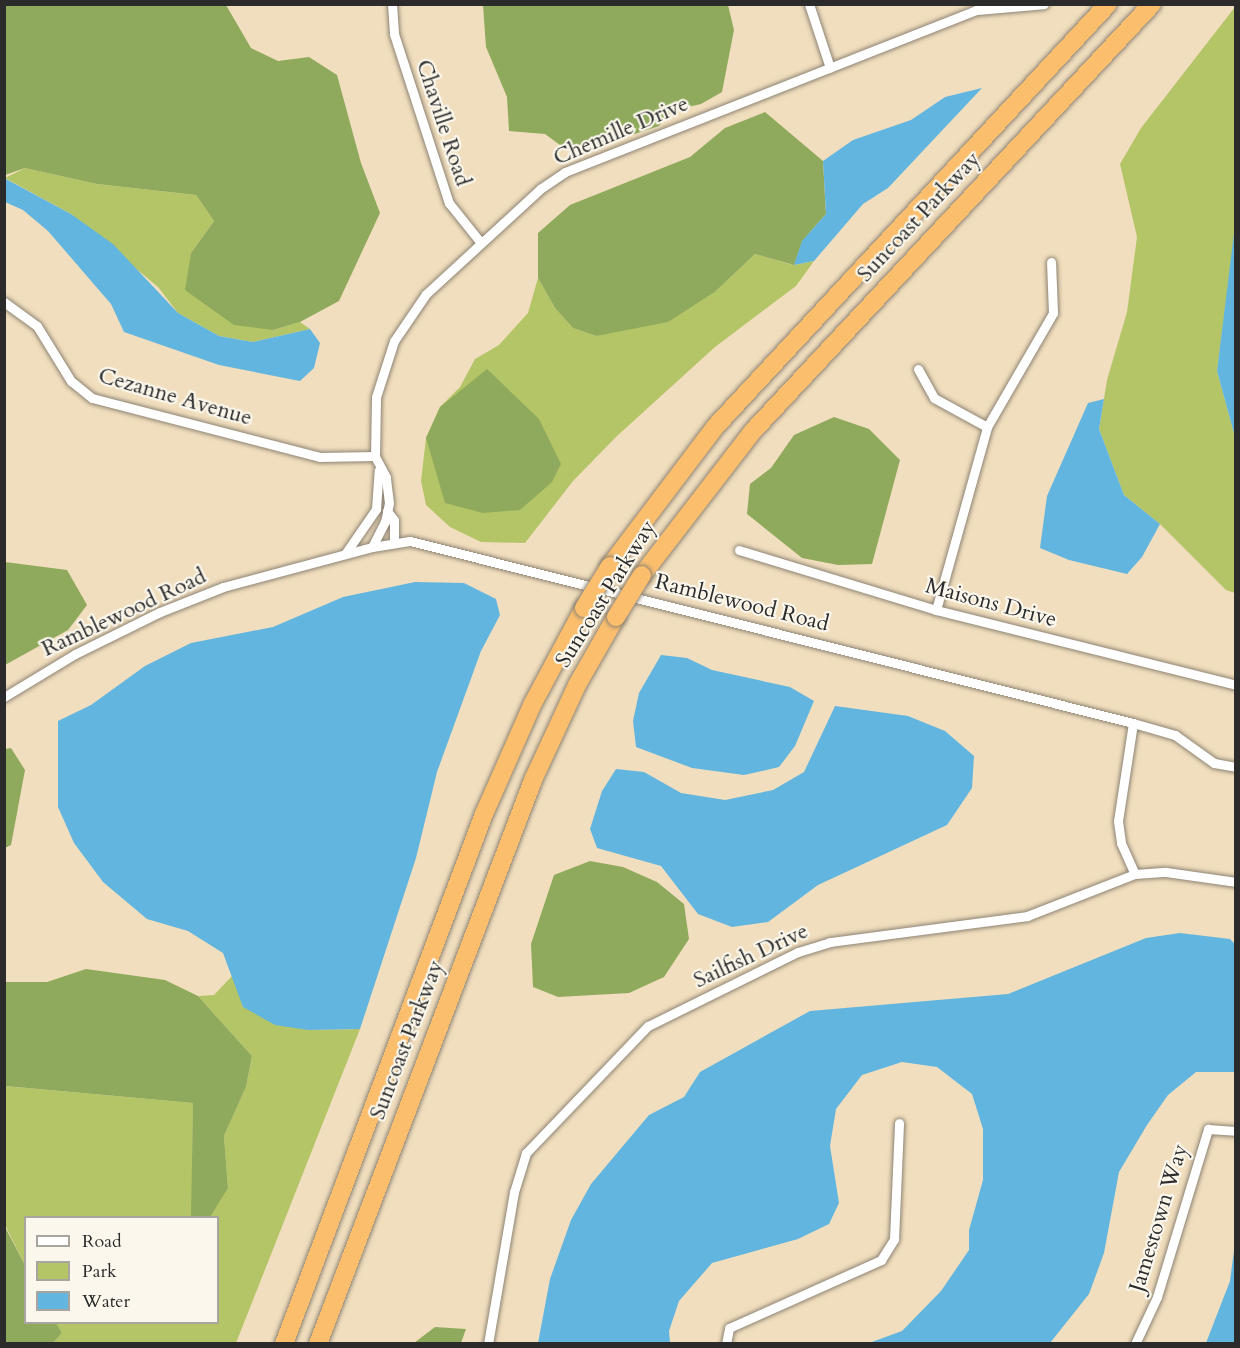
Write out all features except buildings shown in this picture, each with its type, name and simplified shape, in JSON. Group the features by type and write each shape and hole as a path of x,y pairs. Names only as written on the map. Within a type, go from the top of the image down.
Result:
{"highway":[{"name":"Suncoast Parkway","path":"284,1344 484,814 532,705 584,608 610,566 715,427 1108,4"},
{"name":"Suncoast Parkway","path":"318,1344 533,780 578,685 642,575 753,431 1152,4"}],"street":[{"name":"Chaville Road","path":"392,4 394,34 449,203 481,243"},
{"path":"809,4 830,68"},
{"name":"Chemille Drive","path":"376,509 379,470 375,456 376,397 394,340 426,294 540,189 565,172 976,10 1044,4"},
{"path":"936,610 987,427 1053,313 1051,262"},
{"name":"Cezanne Avenue","path":"4,302 37,327 71,381 92,398 320,456 375,456"},
{"path":"918,369 934,398 987,427"},
{"name":"Chemille Drive","path":"372,547 388,511 386,477 379,470"},
{"path":"345,554 376,509 388,511"},
{"name":"Chemille Drive","path":"388,511 394,520 394,542"},
{"name":"Ramblewood Road","path":"4,697 75,654 160,612 223,587 394,542 425,543 1133,723 1175,735 1204,758 1236,766"},
{"name":"Maisons Drive","path":"739,550 936,610 1236,685"},
{"path":"1133,723 1118,821 1121,843 1135,873"},
{"name":"Sailfish Drive","path":"488,1344 514,1192 526,1153 648,1026 798,952 830,942 1027,916 1135,873 1166,872 1236,882"},
{"path":"726,1344 729,1329 881,1260 894,1239 899,1123"},
{"name":"Jamestown Way","path":"1135,1344 1157,1297 1208,1129 1235,1131"}],"green space":[{"path":"5,4 226,5 251,48 278,61 309,57 337,75 361,163 380,213 339,301 300,322 273,330 234,325 185,290 191,253 214,221 196,195 97,184 25,168 5,175"},
{"path":"483,5 728,5 734,30 722,92 701,104 671,111 659,126 601,145 560,145 545,134 509,131 507,97 486,47"},
{"path":"1235,7 1236,225 1217,371 1235,437 1235,593 1226,590 1160,524 1124,495 1099,429 1107,380 1127,312 1137,237 1120,164 1141,128"},
{"path":"765,112 823,161 826,214 802,241 794,265 755,254 716,291 668,322 596,336 573,328 555,308 538,278 538,233 570,205 690,157 725,128"},
{"path":"25,168 97,184 196,195 214,221 191,253 273,330 300,322 310,329 253,342 219,336 178,313 158,287 71,214 5,178"},
{"path":"826,198 794,265 814,261 796,286 715,347 617,436 573,481 525,543 481,542 450,527 426,505 421,481 426,438 440,407 460,387 475,359 499,345 528,313 538,278 555,308 573,328 596,336 716,291 755,254 793,265 769,238"},
{"path":"487,369 539,419 561,464 552,482 520,510 483,513 445,503 426,438 440,407"},
{"path":"834,417 869,429 900,460 872,564 838,565 802,558 747,514 750,484 771,468 794,435"},
{"path":"5,562 67,570 87,605 68,630 5,665"},
{"path":"11,748 25,770 11,845 5,848 5,749"},
{"path":"590,861 623,867 657,882 684,904 689,939 664,977 629,993 558,997 533,987 531,944 554,875"},
{"path":"86,969 165,980 198,996 252,1056 246,1087 224,1136 228,1188 211,1216 191,1216 193,1103 5,1086 5,982 47,982"},
{"path":"233,975 243,1007 308,1030 360,1029 236,1343 53,1343 62,1333 57,1324 219,1324 219,1216 193,1216 228,1188 224,1136 246,1087 252,1056 198,996 214,995"},
{"path":"4,1086 193,1103 192,1216 24,1216 24,1263 5,1225"},
{"path":"4,1225 24,1263 24,1324 57,1324 62,1333 53,1343 5,1343"},
{"path":"435,1327 466,1329 461,1343 414,1343"}],"water":[{"path":"982,88 888,188 863,204 814,261 794,265 802,241 826,214 823,161 853,140 911,120 945,97"},
{"path":"4,178 71,214 113,244 178,313 219,336 253,342 310,329 320,343 314,368 300,381 219,365 124,332 111,304 48,231 23,210 5,202"},
{"path":"1235,225 1235,437 1217,371"},
{"path":"1104,399 1099,429 1124,495 1160,524 1142,557 1127,574 1069,560 1040,548 1047,496 1088,403"},
{"path":"415,582 464,583 496,599 500,615 481,651 437,772 416,858 360,1029 308,1030 275,1025 243,1007 223,953 188,931 147,919 103,882 74,843 58,807 58,721 91,705 145,666 191,643 273,627 343,597"},
{"path":"661,655 687,658 712,670 790,687 814,701 795,746 779,767 744,775 692,768 636,747 633,721 639,693"},
{"path":"835,706 908,716 945,731 974,756 972,788 947,825 818,885 768,922 732,927 698,914 661,866 597,848 590,829 602,791 616,769 644,772 681,793 725,800 773,790 804,772"},
{"path":"1180,933 1230,939 1235,944 1235,1072 1196,1072 1168,1095 1147,1125 1119,1172 1104,1253 1089,1294 1050,1343 869,1343 902,1331 941,1291 969,1250 969,1230 983,1180 983,1129 972,1094 937,1067 902,1062 862,1075 836,1109 830,1146 839,1203 829,1224 798,1239 712,1263 679,1301 669,1331 670,1343 538,1343 550,1279 571,1220 591,1184 649,1115 684,1097 700,1072 810,1011 1008,994 1146,938"},
{"path":"1235,1243 1235,1343 1206,1343 1230,1281"}]}
